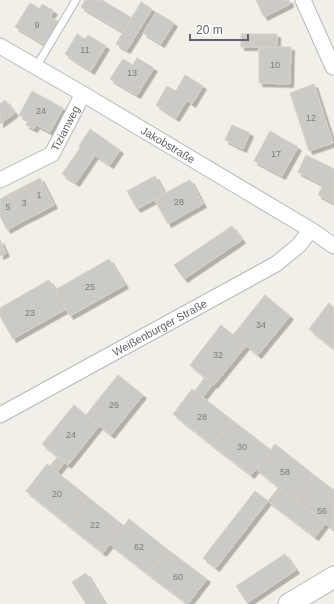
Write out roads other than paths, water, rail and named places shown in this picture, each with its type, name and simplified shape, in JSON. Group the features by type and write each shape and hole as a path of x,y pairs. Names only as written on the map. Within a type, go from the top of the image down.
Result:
{"street":[{"path":"303,0 333,67"},
{"name":"Jakobstraße","path":"0,46 311,230 334,246"},
{"name":"Tizianweg","path":"0,180 52,154 83,94"},
{"name":"Weißenburger Straße","path":"0,415 276,264 298,246 311,230"},
{"path":"289,604 334,577"}],"lane":[{"path":"36,67 76,0"}]}
